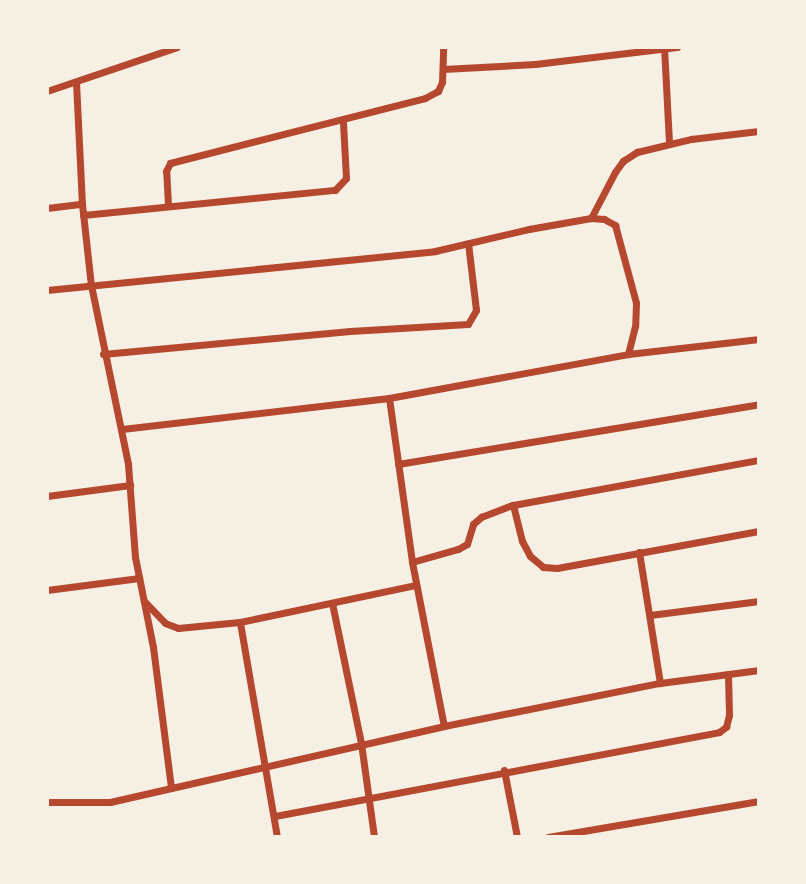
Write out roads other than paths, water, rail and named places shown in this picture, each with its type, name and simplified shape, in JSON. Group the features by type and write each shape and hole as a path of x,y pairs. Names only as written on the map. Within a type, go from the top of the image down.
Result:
{"street":[{"path":"47,91 177,47"},
{"path":"168,205 166,171 170,163 343,122 425,98 438,91 443,69 443,47"},
{"path":"443,69 535,64 677,47"},
{"path":"664,48 668,144"},
{"path":"76,82 82,204 91,285 103,354 122,429 130,485 131,526 153,648 171,788"},
{"path":"83,215 335,190 343,185 346,178 343,122"},
{"path":"591,218 623,161 637,152 668,144 759,131"},
{"path":"47,208 82,204"},
{"path":"47,290 421,252 591,218 604,219 615,225 636,303 635,326 628,354"},
{"path":"103,354 350,331 468,324 476,310 468,243"},
{"path":"122,429 389,398 628,354 759,339"},
{"path":"389,398 412,562 444,726"},
{"path":"398,464 759,404"},
{"path":"412,562 467,544 473,524 481,517 513,505 759,460"},
{"path":"47,496 130,485"},
{"path":"513,505 522,541 530,556 542,567 557,568 759,531"},
{"path":"639,552 660,683"},
{"path":"47,590 139,578"},
{"path":"144,601 165,623 178,628 240,622 416,585"},
{"path":"650,615 759,601"},
{"path":"332,603 361,743 374,837"},
{"path":"240,622 277,837"},
{"path":"47,802 110,802 444,726 660,683 759,670"},
{"path":"275,816 370,800 504,770 719,732 726,727 729,715 728,674"},
{"path":"504,770 517,837"},
{"path":"548,837 698,809 759,801"}]}
